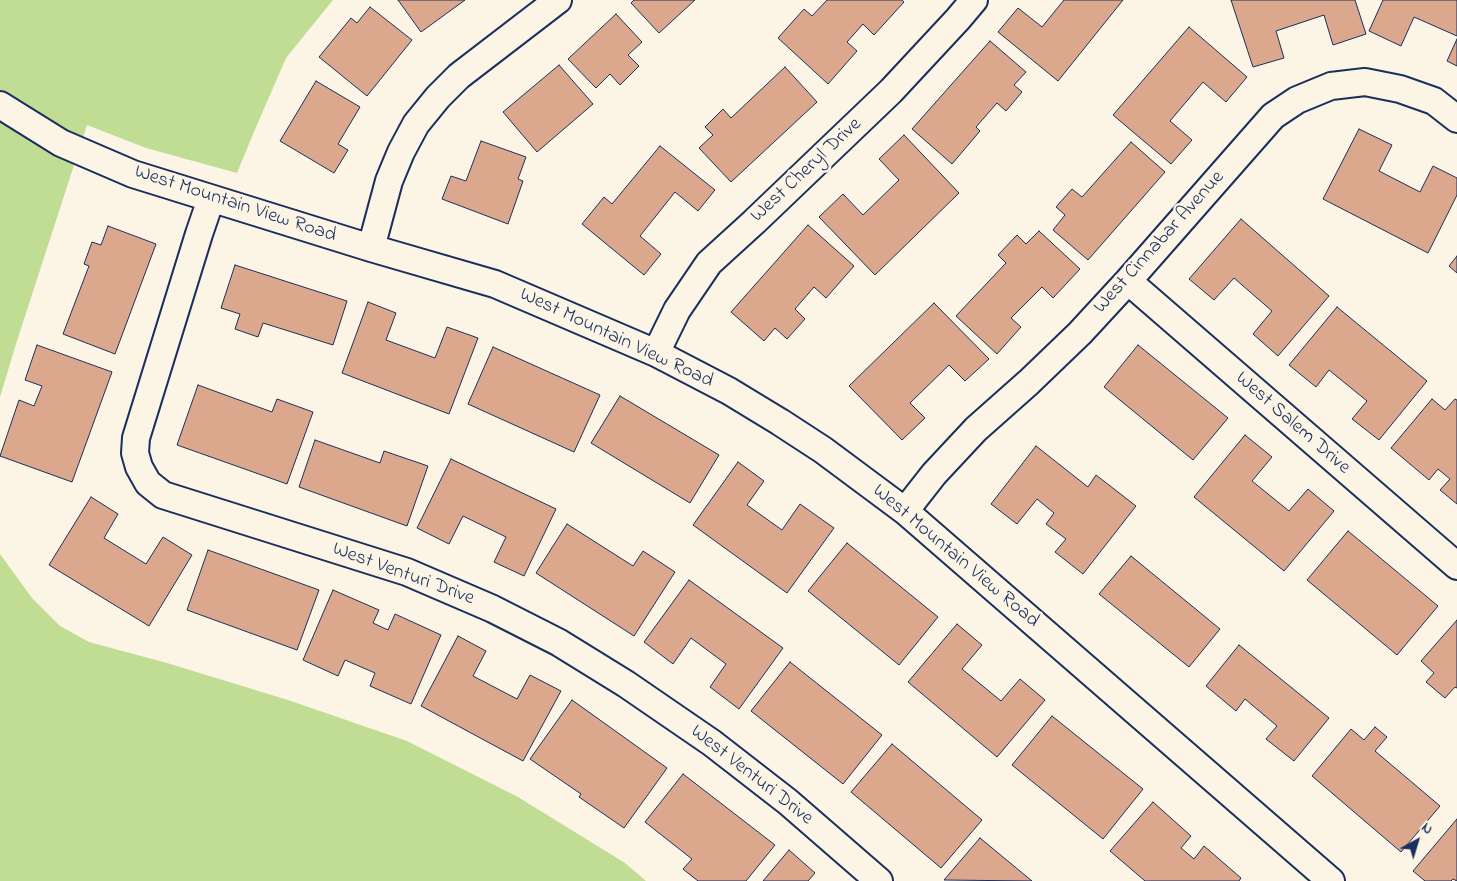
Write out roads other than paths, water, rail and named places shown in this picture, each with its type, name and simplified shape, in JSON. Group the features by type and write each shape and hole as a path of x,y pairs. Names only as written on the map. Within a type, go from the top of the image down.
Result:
{"street":[{"path":"371,248 389,180 416,124 438,97 459,76 558,0"},
{"name":"West Cheryl Drive","path":"656,353 677,310 709,263 891,91 974,0"},
{"name":"West Cinnabar Avenue","path":"904,511 934,474 976,429 1074,339 1128,281 1273,116 1297,100 1331,86 1365,82 1400,89 1434,102 1457,119"},
{"name":"West Mountain View Road","path":"0,105 61,143 133,174 371,248 495,284 656,353 729,391 823,450 904,511 1331,881"},
{"name":"West Venturi Drive","path":"211,199 138,431 135,453 138,468 148,484 163,495 407,572 493,609 558,642 626,684 712,743 788,802 879,881"},
{"name":"West Salem Drive","path":"1128,281 1457,566"}]}
